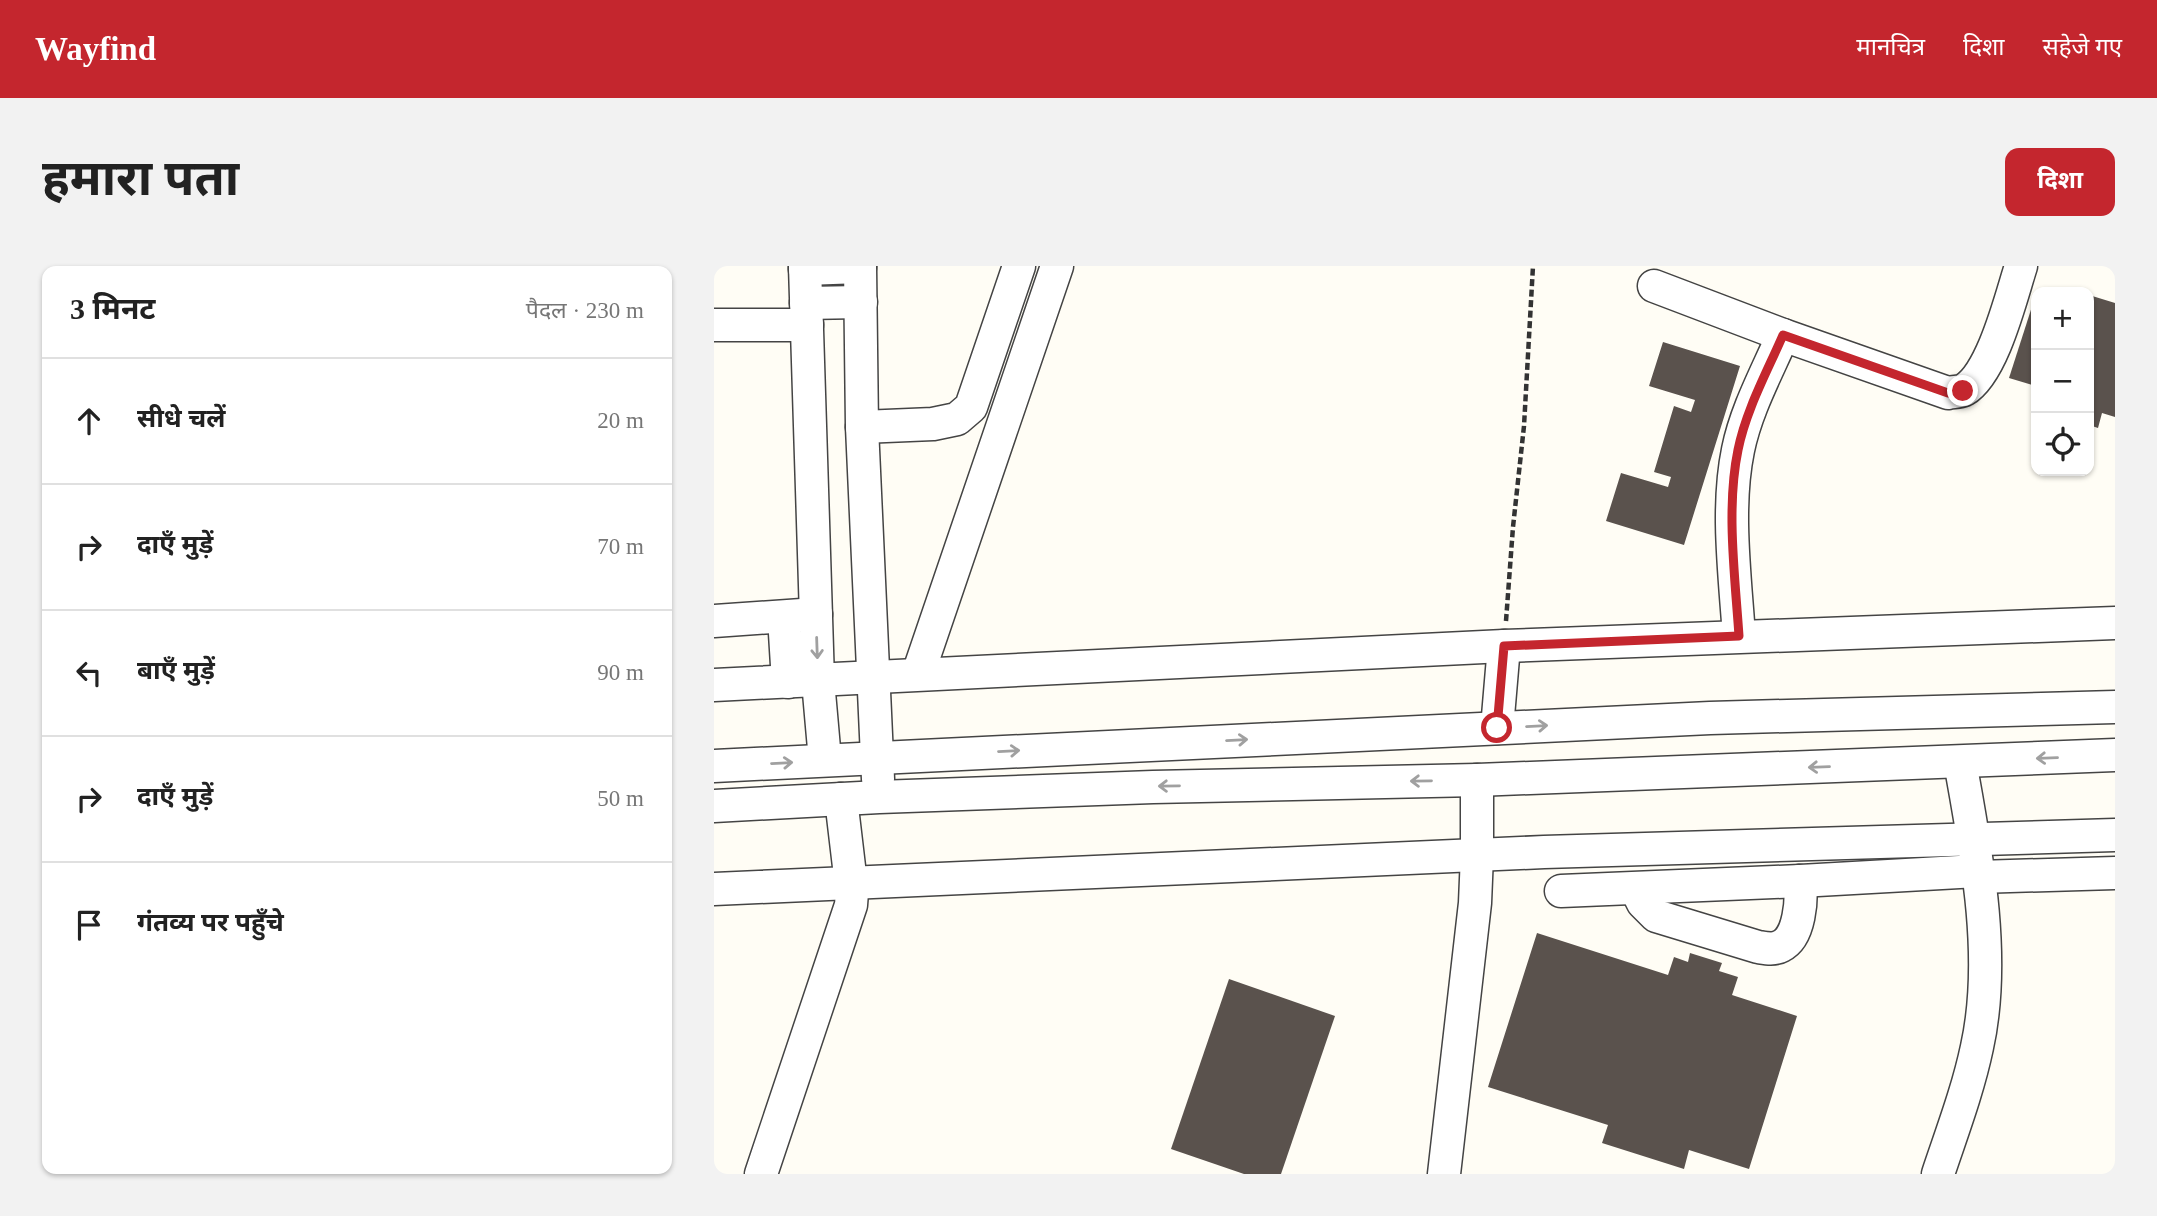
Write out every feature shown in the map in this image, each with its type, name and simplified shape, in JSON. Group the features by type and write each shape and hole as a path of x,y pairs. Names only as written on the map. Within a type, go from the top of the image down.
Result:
{"street":[{"path":"803,682 816,614 805,267 860,266 862,427 879,797"},
{"path":"862,427 933,424 957,419 971,407 1018,266"},
{"path":"918,674 1057,266"},
{"path":"1654,286 1948,393 1963,391 1986,364 1999,335 2021,266"},
{"path":"714,325 807,314 861,302"},
{"path":"1739,636 1732,485 1738,448 1747,418 1783,335"},
{"path":"714,621 816,614"},
{"path":"785,617 825,760"},
{"path":"714,685 1504,646 2115,623"},
{"path":"1497,728 1504,646"},
{"path":"714,766 1724,718 2115,707"},
{"path":"714,806 1153,787 1477,780 2115,755"},
{"path":"1938,1174 1978,1046 1985,985 1978,874 1960,762"},
{"path":"1444,1174 1475,903 1477,780"},
{"path":"761,1174 848,918 852,892 841,799"},
{"path":"714,889 1477,855 2115,835"},
{"path":"1561,891 1978,874 2115,873"},
{"path":"1636,888 1643,903 1656,916 1770,949 1782,946 1790,938 1797,922 1800,881"}],"path":[{"path":"1504,646 1524,426 1533,266"}],"building":[{"path":"2094,297 2115,303 2115,417 2102,413 2098,428 2094,427"},
{"path":"2031,310 2031,385 2009,378"},
{"path":"1663,342 1740,366 1684,545 1606,521 1621,473 1668,487 1671,477 1654,472 1674,406 1691,412 1695,400 1649,386"},
{"path":"1537,933 1668,975 1674,957 1688,962 1690,953 1722,963 1719,971 1738,977 1732,995 1797,1016 1749,1169 1689,1150 1684,1169 1602,1143 1608,1125 1488,1087"},
{"path":"1229,979 1335,1016 1281,1174 1244,1174 1171,1149"}],"route":[{"path":"1497,728 1504,646 1739,636 1732,485 1738,448 1747,418 1783,335 1948,393 1963,391"}]}
